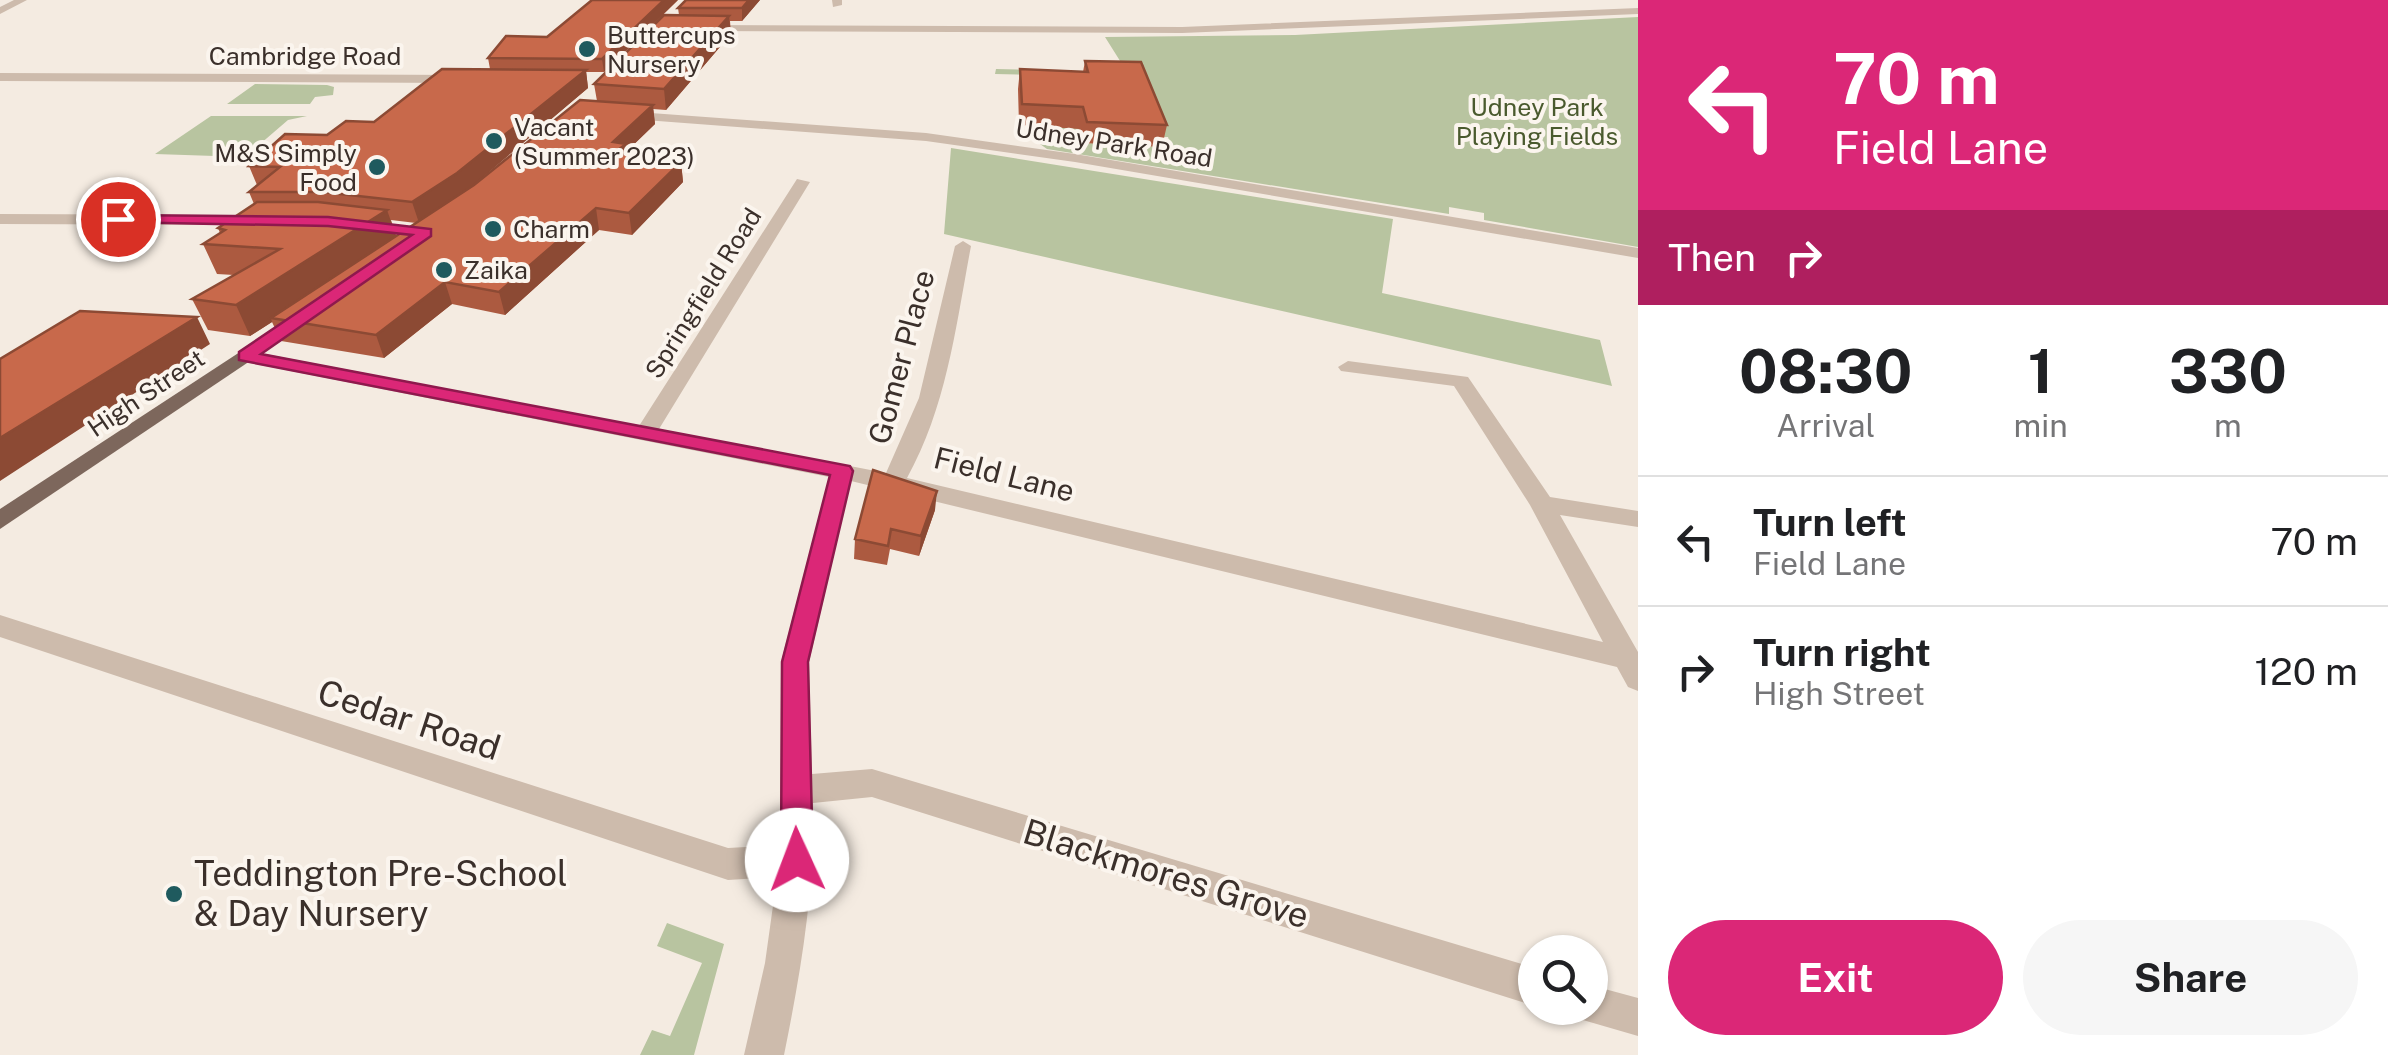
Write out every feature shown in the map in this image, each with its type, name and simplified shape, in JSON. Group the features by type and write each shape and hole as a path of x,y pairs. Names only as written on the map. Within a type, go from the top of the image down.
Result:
{"main road":[{"path":"396,253 433,227"},
{"name":"High Street","path":"0,521 320,305"}],"street":[{"path":"0,10 22,0"},
{"path":"677,28 1182,30 1638,12"},
{"name":"Cambridge Road","path":"0,77 476,79"},
{"name":"Udney Park Road","path":"614,114 926,138 1075,158 1638,253"},
{"name":"Springfield Road","path":"647,431 802,182"},
{"path":"0,219 292,221"},
{"path":"348,224 433,227"},
{"name":"Gomer Place","path":"893,482 910,456 963,246"},
{"name":"Field Lane","path":"245,356 647,431 893,482 1632,668"},
{"path":"1348,367 1461,381 1542,504 1632,668"},
{"path":"764,1055 784,963 797,860 795,662 842,471"},
{"path":"1542,504 1638,519"},
{"name":"Cedar Road","path":"0,626 728,864 797,860"},
{"name":"Blackmores Grove","path":"794,790 872,784 1518,982"},
{"path":"1608,1009 1638,1017"}],"green space":[{"name":"Udney Park Playing Fields","path":"1638,17 1638,247 1484,220 1484,213 1449,207 1449,214 1047,149 1040,144 1044,136 1059,132 1049,125 1030,126 1093,122 1084,143 1171,146 1168,137 1158,137 1043,75 995,74 996,69 1127,72 1105,37 1295,35"},
{"path":"255,84 334,87 333,95 315,97 310,104 227,104"},
{"path":"211,116 307,116 288,120 245,157 155,154"},
{"path":"951,148 1393,219 1382,293 1600,340 1612,386 944,234"},
{"path":"667,923 724,944 694,1055 640,1055 652,1030 670,1036 702,963 657,946"}],"building":[{"path":"592,0 664,0 602,59 488,58 506,36 547,37"},
{"path":"686,0 749,0 742,8 678,8"},
{"path":"664,15 729,16 664,89 594,84"},
{"path":"1085,61 1141,62 1167,125 1087,122 1083,107 1022,104 1020,69 1088,72"},
{"path":"442,69 586,70 457,173 412,202 322,192 249,192 280,167 249,166 285,134 327,135 346,121 374,122"},
{"path":"580,100 653,105 613,142 626,144 614,153 681,162 629,213 596,208 499,292 445,282 376,335 271,318 474,185"},
{"path":"257,202 318,202 387,210 236,305 192,299 280,249 203,244 225,230 218,228"},
{"path":"80,311 197,317 0,438 0,359"},
{"path":"873,470 937,491 921,536 891,529 888,546 855,539"}],"place":[{"name":"Buttercups Nursery","path":"587,49"},
{"name":"Vacant (Summer 2023)","path":"494,141"},
{"name":"M&S Simply Food","path":"377,167"},
{"name":"Charm","path":"493,229"},
{"name":"Zaika","path":"444,270"},
{"name":"Teddington Pre-School & Day Nursery","path":"174,894"}],"route":[{"path":"118,219 328,222 426,232 245,356 842,471 795,662 797,860"}]}
